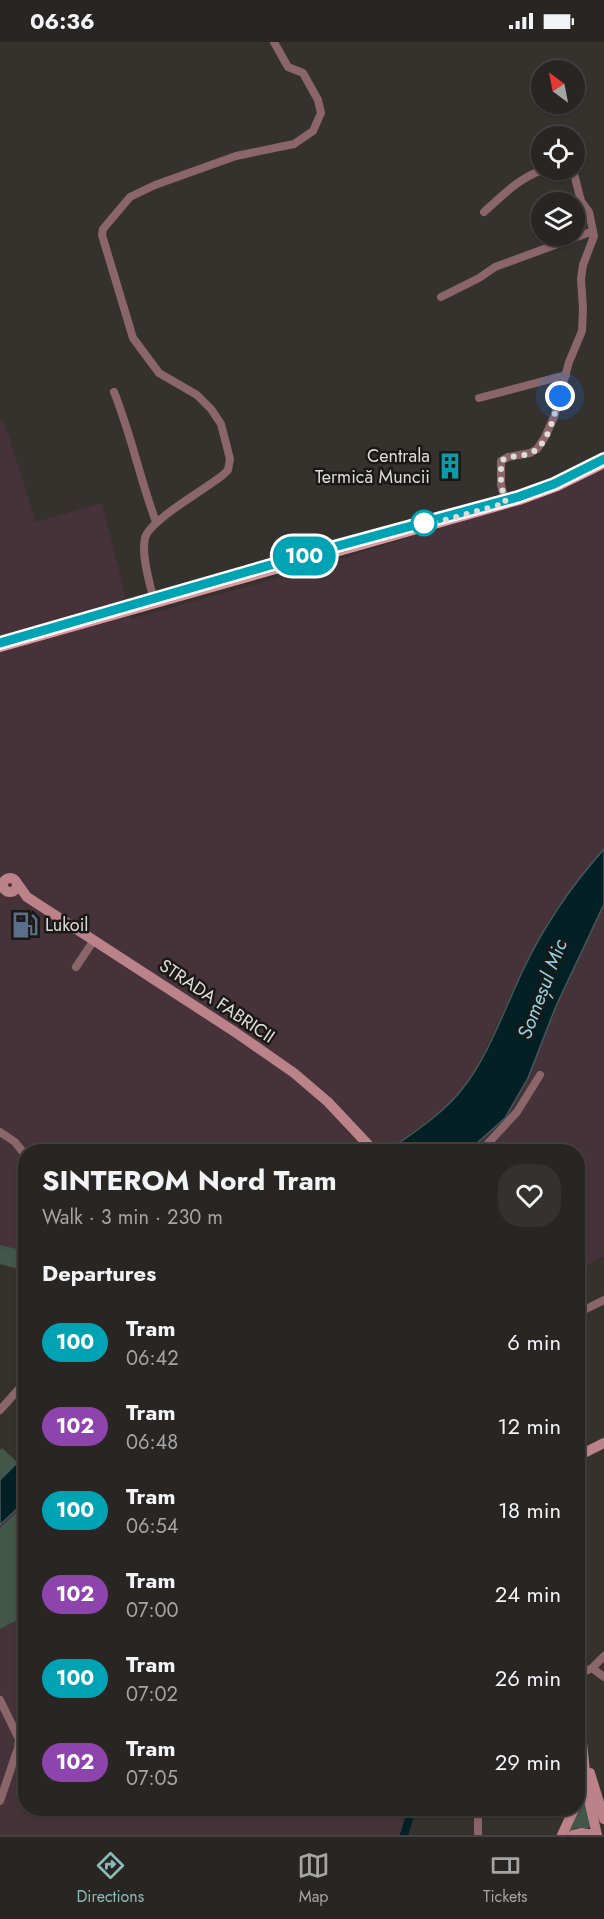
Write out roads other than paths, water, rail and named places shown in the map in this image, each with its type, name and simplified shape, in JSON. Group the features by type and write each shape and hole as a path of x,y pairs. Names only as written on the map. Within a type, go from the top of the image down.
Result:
{"main road":[{"path":"0,646 506,503 557,485 604,462"},
{"name":"STRADA FABRICII","path":"5,887 25,896 94,940 277,1061 328,1102 367,1144"},
{"path":"585,1452 604,1443"},
{"path":"573,1835 581,1833 597,1835 585,1754"},
{"path":"585,1794 592,1792"},
{"path":"592,1792 604,1819"},
{"path":"562,1835 571,1816"}],"street":[{"path":"155,603 144,549 146,535 156,522 228,470 230,459 221,424 211,409 189,389 159,373 129,329 102,241 104,229 130,197 169,178 246,153 294,144 313,131 321,113 318,100 303,74 288,67 274,42"},
{"path":"484,212 510,187 531,174"},
{"path":"506,503 501,485 501,461 508,457 530,453 541,443 554,417 582,331 583,309 580,279 593,241 593,231 576,180"},
{"path":"441,297 495,267 593,231"},
{"path":"479,398 566,375"},
{"path":"114,392 156,522"},
{"path":"76,967 94,940"},
{"path":"487,1144 517,1112 540,1075"},
{"path":"0,1132 18,1146"},
{"path":"585,1310 604,1300"},
{"path":"0,1410 18,1390"},
{"path":"585,1672 604,1656"},
{"path":"592,1668 604,1677"},
{"path":"0,1700 18,1737"},
{"path":"0,1801 18,1748"},
{"path":"478,1816 478,1835"}],"water":[{"name":"Someșul Mic","path":"604,849 604,904 556,1006 528,1078 505,1118 476,1144 397,1144 437,1115 472,1075 489,1046 542,934 581,876"},
{"path":"18,1462 18,1508 0,1525 0,1480"}],"waterway":[{"path":"0,1254 18,1260"},
{"path":"404,1835 410,1816"}],"tram line":[{"name":"100","path":"0,643 319,551 518,497 554,484 604,459"},
{"path":"0,649 466,517 544,492 604,464"}],"place":[{"name":"Centrala Termică Muncii","path":"450,466"},
{"name":"Lukoil","path":"25,925"}]}
